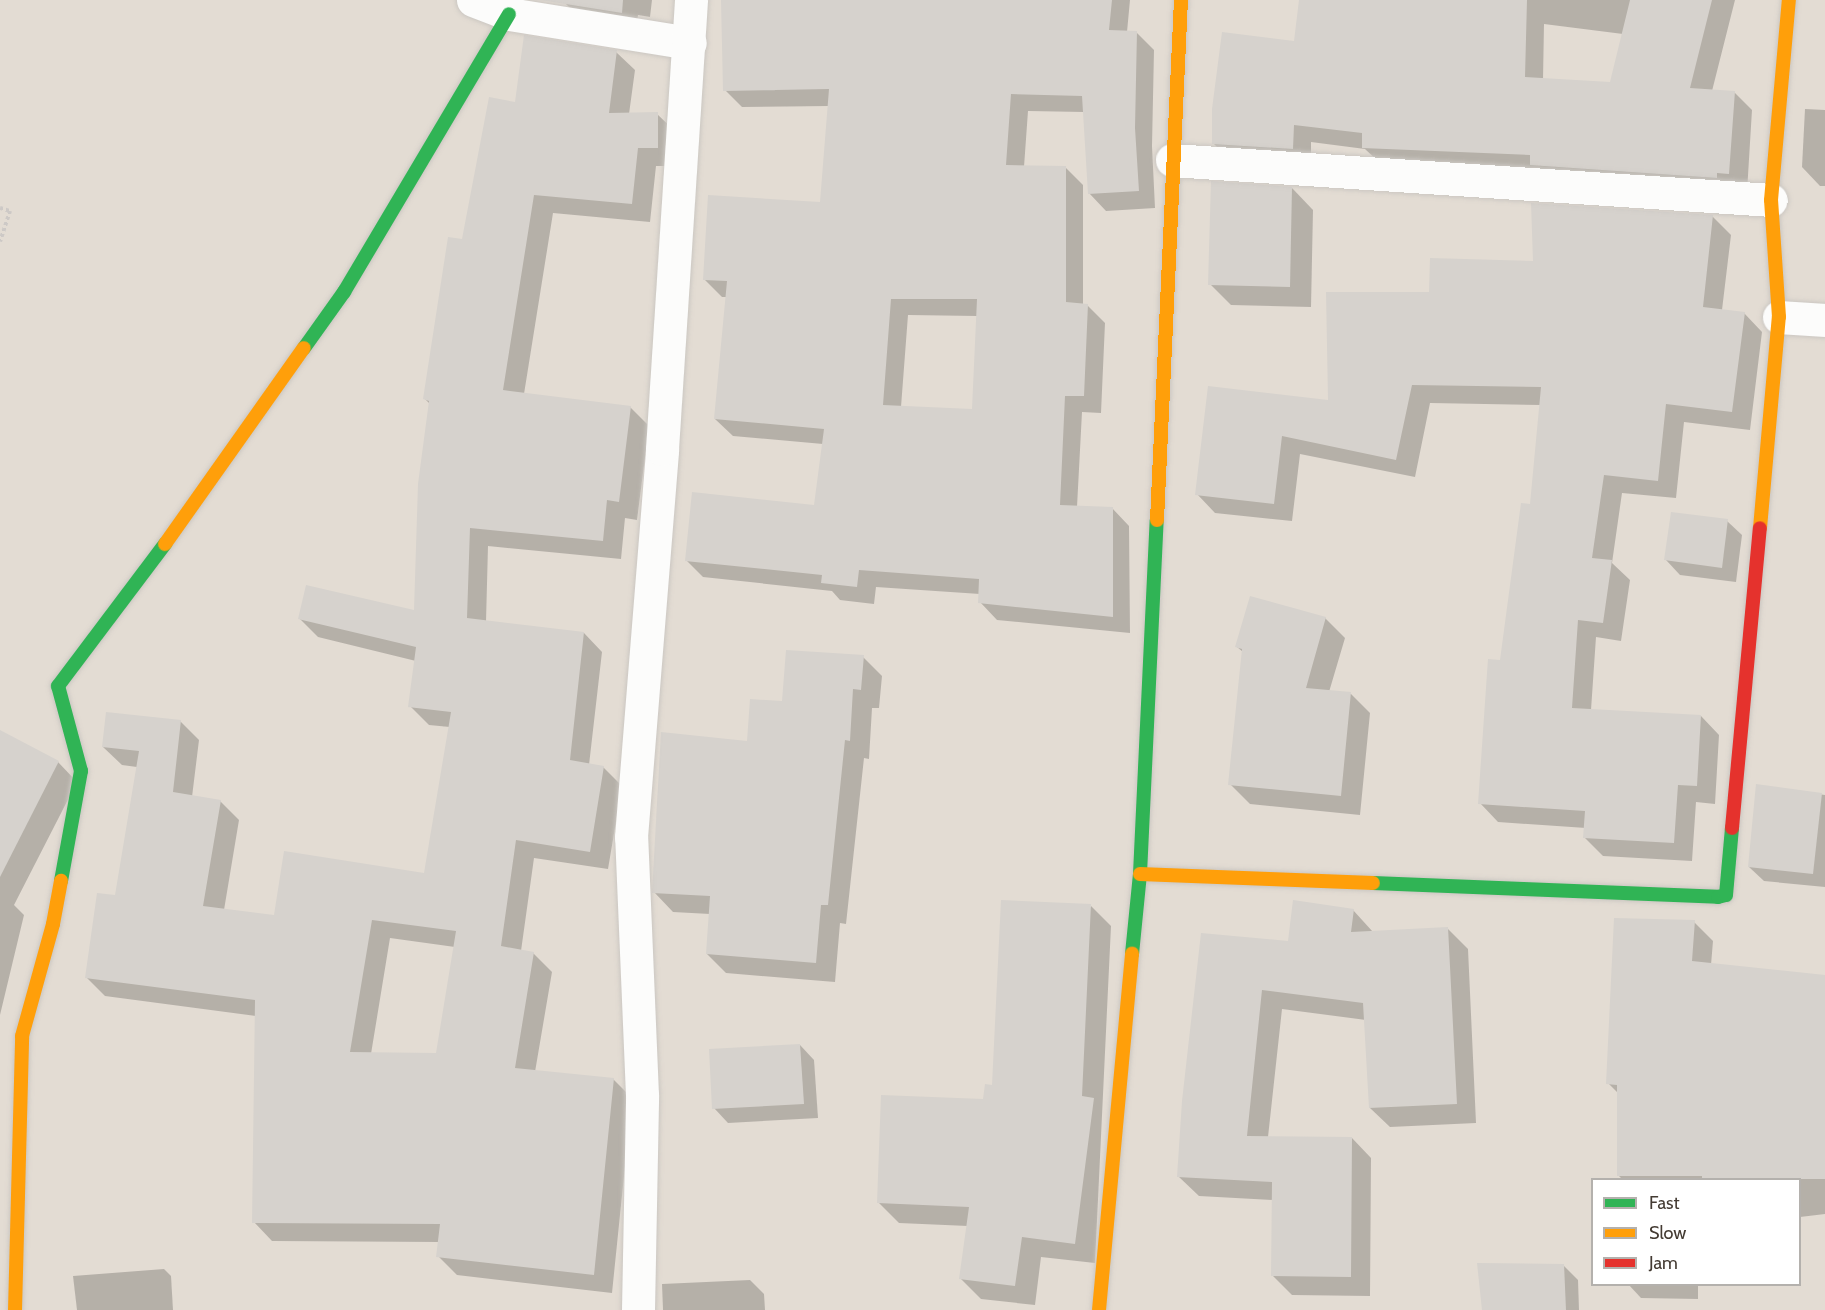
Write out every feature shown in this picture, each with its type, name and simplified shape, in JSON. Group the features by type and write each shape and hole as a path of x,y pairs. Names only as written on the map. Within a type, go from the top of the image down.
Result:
{"street":[{"path":"473,0 508,14 690,43"},
{"path":"638,1310 642,1095 631,837 663,437 691,0"},
{"path":"1099,1310 1140,874 1181,0"},
{"path":"1140,874 1718,897 1726,895 1779,317 1771,200 1789,0"},
{"path":"15,1310 22,1036 53,924 81,771 58,687 178,526 344,292 508,14"},
{"path":"1172,160 1771,200"},
{"path":"1779,317 1825,320"}],"path":[{"path":"0,208 10,211 0,241"}],"shaded area":[{"path":"0,0 1825,0 1825,1310 0,1310"}],"building":[{"path":"540,0 623,0 622,13"},
{"path":"721,0 1112,0 1109,30 1137,31 1135,128 1139,191 1088,194 1082,96 1011,94 1006,165 1066,166 1066,302 1088,304 1084,396 1065,396 1060,505 1113,507 1113,617 978,603 979,579 859,570 857,587 821,583 822,575 685,561 692,492 814,505 824,429 714,419 727,281 703,280 708,195 820,202 829,89 723,91","holes":["891,299 977,299 972,409 883,405"]},
{"path":"1299,0 1527,0 1525,77 1610,82 1630,0 1712,0 1690,88 1735,91 1729,174 1717,173 1717,178 1530,165 1530,155 1362,148 1362,133 1294,125 1293,149 1212,144 1212,109 1222,32 1294,41"},
{"path":"524,35 617,50 609,113 658,112 658,148 638,148 632,204 534,195 503,390 631,406 619,502 607,500 603,541 470,528 467,618 584,632 570,760 604,766 590,852 516,840 501,946 534,952 515,1068 614,1078 594,1275 436,1257 440,1224 252,1223 255,1000 85,978 97,893 115,895 139,751 102,747 106,712 181,720 173,792 221,800 203,906 274,915 284,851 424,873 451,712 408,707 416,647 298,619 306,585 414,610 418,484 429,401 423,399 448,237 462,239 489,97 515,102","holes":["372,920 456,931 436,1053 350,1052"]},
{"path":"1211,181 1292,187 1290,287 1208,285"},
{"path":"1531,203 1713,215 1703,307 1745,312 1732,412 1666,404 1658,481 1604,475 1592,558 1612,560 1603,623 1578,620 1572,708 1701,715 1697,786 1678,785 1674,843 1583,838 1585,811 1478,804 1488,659 1500,660 1521,503 1530,504 1541,387 1412,385 1396,460 1282,436 1274,504 1195,495 1208,386 1328,400 1326,292 1429,292 1430,258 1533,261"},
{"path":"1671,512 1728,519 1722,568 1664,560"},
{"path":"1250,596 1326,617 1306,688 1351,692 1341,796 1228,785 1242,649 1235,647"},
{"path":"786,650 864,655 861,690 853,689 850,741 845,740 828,905 821,905 816,963 706,954 710,896 652,893 661,732 747,741 750,699 782,701"},
{"path":"0,730 59,761 0,877"},
{"path":"1756,784 1822,793 1813,874 1748,867"},
{"path":"1001,900 1091,904 1082,1096 1094,1098 1075,1244 1022,1237 1015,1286 959,1279 969,1207 877,1203 881,1095 983,1099 985,1084 992,1085"},
{"path":"1293,900 1354,909 1351,932 1448,927 1457,1104 1369,1108 1363,1003 1262,990 1247,1136 1352,1137 1351,1277 1271,1276 1272,1182 1177,1177 1182,1101 1201,933 1288,941"},
{"path":"1614,918 1695,920 1692,961 1825,975 1825,1179 1617,1176 1617,1085 1606,1084"},
{"path":"800,1044 804,1104 712,1109 709,1049"},
{"path":"1477,1263 1564,1264 1566,1310 1482,1310"}],"traffic: fast":[{"path":"304,348 344,292 509,14"},
{"path":"1132,954 1140,874 1157,520"},
{"path":"61,881 81,771 58,686 165,544"},
{"path":"1373,883 1718,897 1726,895 1732,828"}],"traffic: slow":[{"path":"1157,520 1181,0"},
{"path":"1760,528 1779,317 1771,200 1789,0"},
{"path":"165,544 304,348"},
{"path":"1140,874 1373,883"},
{"path":"15,1310 22,1036 53,924 61,881"},
{"path":"1099,1310 1132,954"}],"traffic: jam":[{"path":"1732,828 1760,528"}]}
